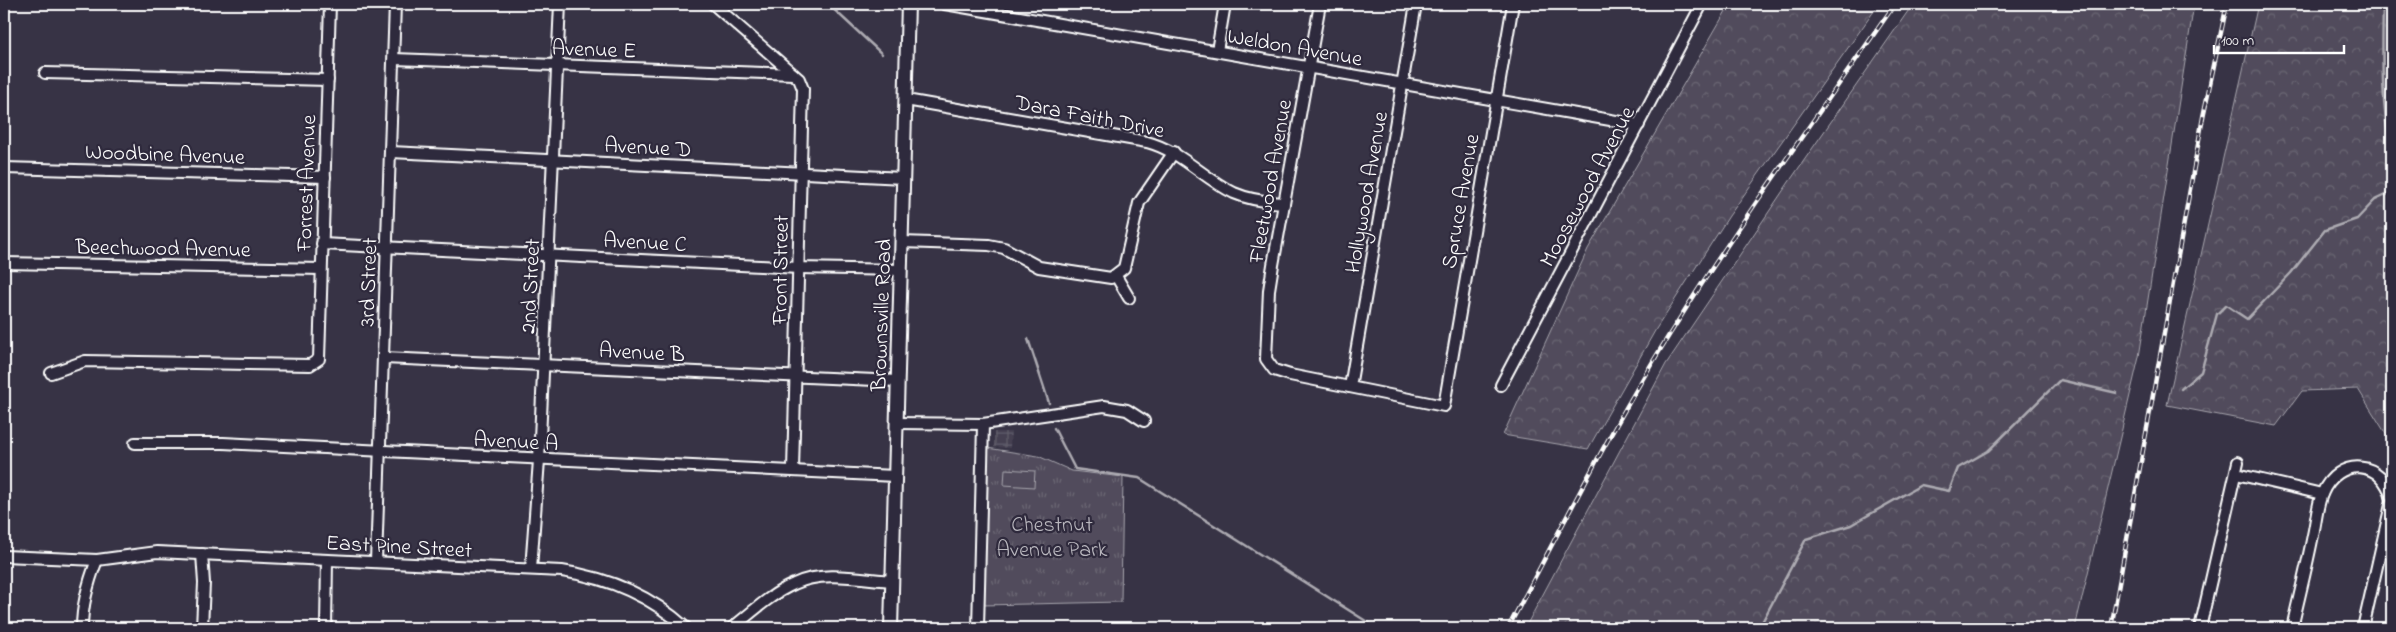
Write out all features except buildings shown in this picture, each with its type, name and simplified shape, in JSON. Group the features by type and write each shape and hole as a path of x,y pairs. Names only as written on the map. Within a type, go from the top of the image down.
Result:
{"street":[{"name":"Forrest Avenue","path":"51,373 85,360 310,366 316,363 319,359 330,4"},
{"name":"3rd Street","path":"376,562 395,4"},
{"name":"2nd Street","path":"531,570 539,460 560,4"},
{"path":"713,4 793,74"},
{"name":"Brownsville Road","path":"891,628 908,4"},
{"name":"Weldon Avenue","path":"945,4 1639,125"},
{"path":"1217,51 1225,4"},
{"name":"Fleetwood Avenue","path":"1320,4 1269,290 1266,354 1269,365 1278,372 1350,388"},
{"name":"Hollywood Avenue","path":"1350,388 1416,4"},
{"name":"Spruce Avenue","path":"1350,388 1444,406 1513,4"},
{"name":"Moosewood Avenue","path":"1501,385 1702,4"},
{"name":"Avenue E","path":"394,59 793,74"},
{"path":"45,73 328,80"},
{"name":"Front Street","path":"793,74 799,79 803,89 799,173 799,268 793,470"},
{"name":"Dara Faith Drive","path":"906,100 1147,142 1174,152 1235,193 1259,201 1284,203"},
{"name":"Avenue D","path":"391,152 904,178"},
{"path":"902,242 989,245 1012,252 1030,264 1039,267 1107,279 1116,276 1124,268 1139,203 1174,152"},
{"name":"Woodbine Avenue","path":"4,168 325,176"},
{"path":"322,244 387,248"},
{"name":"Avenue C","path":"387,248 799,268 901,270"},
{"name":"Beechwood Avenue","path":"4,262 321,269"},
{"path":"1116,276 1129,298"},
{"name":"Avenue B","path":"384,358 898,381"},
{"path":"897,423 983,424 1104,406 1126,410 1144,421"},
{"path":"978,628 983,424"},
{"name":"Avenue A","path":"135,443 223,443 539,460 896,476"},
{"path":"2200,628 2238,462"},
{"path":"2292,628 2322,494 2337,475 2345,470 2360,467 2377,473 2390,490 2391,509 2363,628"},
{"path":"2236,474 2322,494"},
{"name":"East Pine Street","path":"4,556 97,560 157,552 582,574 627,588 657,605 686,628"},
{"path":"202,554 204,583 202,628"},
{"path":"82,628 82,612 88,584 97,560"},
{"path":"326,628 327,560"},
{"path":"732,628 778,593 803,580 830,577 893,581"}],"shaded area":[{"path":"994,432 1011,432 1010,448 994,447"}],"green space":[{"path":"1730,4 1879,4 1729,216 1656,329 1588,449 1503,435 1588,249"},
{"path":"1913,4 2194,4 2139,357 2075,628 1525,628 1666,364 1789,182"},
{"path":"2258,4 2392,4 2392,437 2386,434 2358,389 2302,391 2276,426 2167,405"},
{"name":"Chestnut Avenue Park","path":"987,448 1038,456 1072,471 1123,477 1121,602 982,605"},
{"path":"1005,469 1035,471 1034,487 1004,485"}],"waterway":[{"path":"828,4 882,54"},
{"path":"2383,4 2384,100 2392,157"},
{"path":"2181,389 2201,372 2217,314 2226,305 2247,319 2291,273 2325,230 2357,219 2375,200 2392,192"},
{"path":"1028,339 1049,403"},
{"path":"1759,628 1806,539 1851,525 1921,485 1949,491 1958,468 1988,451 2060,380 2117,393"},
{"path":"1054,428 1075,469 1139,478 1377,628"}],"railway":[{"path":"1508,628 1611,434 1655,358 1757,201 1895,4"},
{"path":"2111,628 2203,117 2227,4"}]}
